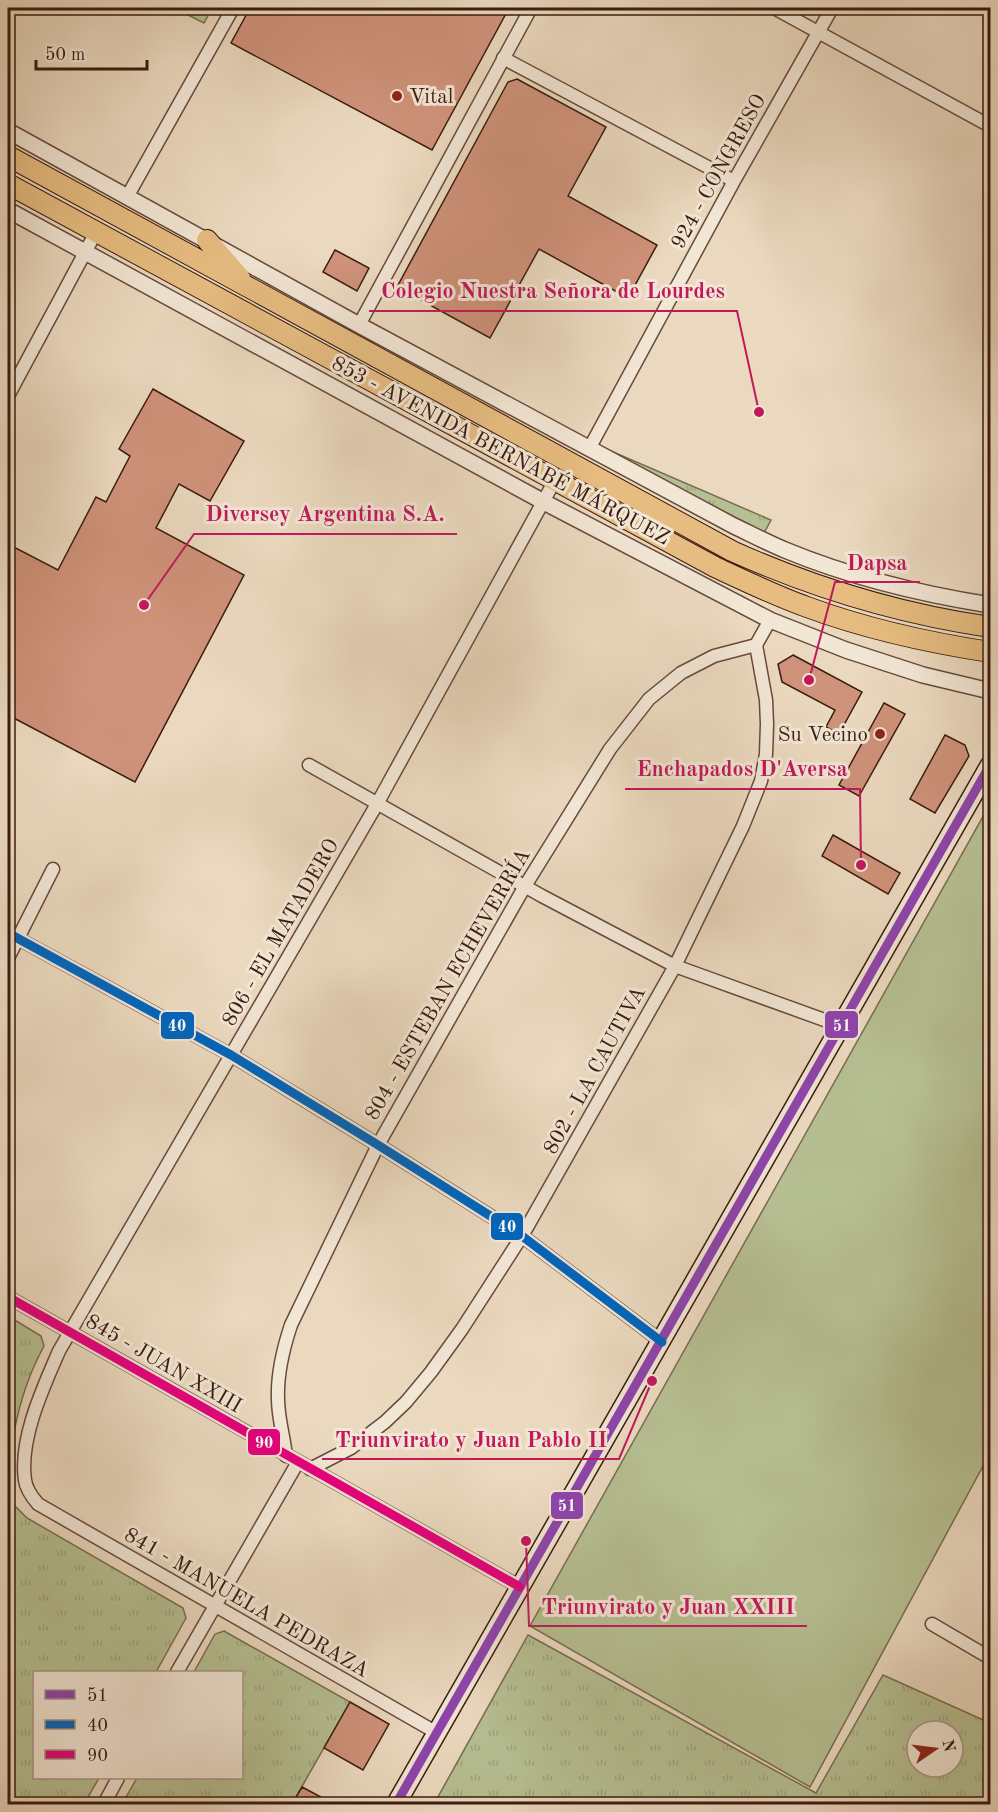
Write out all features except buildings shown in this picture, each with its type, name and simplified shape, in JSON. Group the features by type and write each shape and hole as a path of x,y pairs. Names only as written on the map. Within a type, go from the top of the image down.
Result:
{"main road":[{"name":"853 - AVENIDA BERNABÉ MÁRQUEZ","path":"8,156 732,551 763,565 881,605 990,627"},
{"name":"853 - AVENIDA BERNABÉ MÁRQUEZ","path":"8,184 554,482 715,567 810,608 903,634 990,652"},
{"path":"207,240 248,287"},
{"path":"396,1804 990,765"}],"street":[{"path":"127,197 232,8"},
{"path":"359,325 531,8"},
{"path":"774,8 990,126"},
{"name":"924 - CONGRESO","path":"589,449 734,181 832,8"},
{"path":"503,58 734,181"},
{"name":"853 - AVENIDA BERNABÉ MÁRQUEZ","path":"8,131 359,325 734,526 785,550 864,577 958,600 990,605"},
{"name":"853 - AVENIDA BERNABÉ MÁRQUEZ","path":"8,210 542,501 770,620 846,650 923,675 990,691"},
{"path":"8,396 96,232"},
{"name":"806 - EL MATADERO","path":"38,1504 25,1480 26,1455 30,1426 37,1403 59,1351 377,804 554,482"},
{"path":"756,645 770,620"},
{"name":"804 - ESTEBAN ECHEVERRÍA","path":"286,1456 278,1401 278,1384 284,1346 291,1325 378,1145 525,886 610,749 649,699 681,673 699,662 756,645"},
{"name":"802 - LA CAUTIVA","path":"310,1469 327,1462 366,1438 406,1401 462,1329 522,1236 675,966 743,826 760,781 766,754 767,724 766,700 756,645"},
{"path":"309,765 525,886 675,966 841,1026"},
{"path":"8,958 13,936 52,870"},
{"path":"13,936 231,1055 378,1145 522,1236 662,1342"},
{"name":"845 - JUAN XXIII","path":"8,1297 520,1587"},
{"path":"178,1671 298,1462"},
{"name":"841 - MANUELA PEDRAZA","path":"38,1504 437,1733"},
{"path":"932,1624 990,1658"},
{"path":"104,1804 117,1779"}],"green space":[{"path":"174,8 212,8 204,23"},
{"path":"597,445 771,520 763,535"},
{"path":"990,804 990,1453 810,1787 530,1626"},
{"path":"8,1316 41,1336 44,1346 30,1376 20,1406 8,1470"},
{"path":"8,1488 14,1505 27,1518 183,1608 186,1618 157,1671 33,1671 33,1779 98,1779 84,1804 8,1804"},
{"path":"224,1631 350,1702 292,1804 122,1804 136,1779 243,1779 243,1671 195,1671 215,1634"},
{"path":"528,1635 816,1793 883,1675 990,1723 990,1804 434,1804"}],"transit line":[{"name":"51","path":"396,1804 990,765"},
{"name":"40","path":"8,933 231,1055 378,1145 522,1236 662,1342"},
{"name":"90","path":"8,1297 520,1587"}],"place":[{"name":"Vital","path":"397,96"},
{"name":"Colegio Nuestra Señora de Lourdes","path":"759,412"},
{"name":"Diversey Argentina S.A.","path":"144,605"},
{"name":"Dapsa","path":"809,680"},
{"name":"Su Vecino","path":"880,734"},
{"name":"Enchapados D'Aversa","path":"861,865"},
{"name":"Triunvirato y Juan Pablo II","path":"652,1381"},
{"name":"Triunvirato y Juan XXIII","path":"526,1541"}]}
